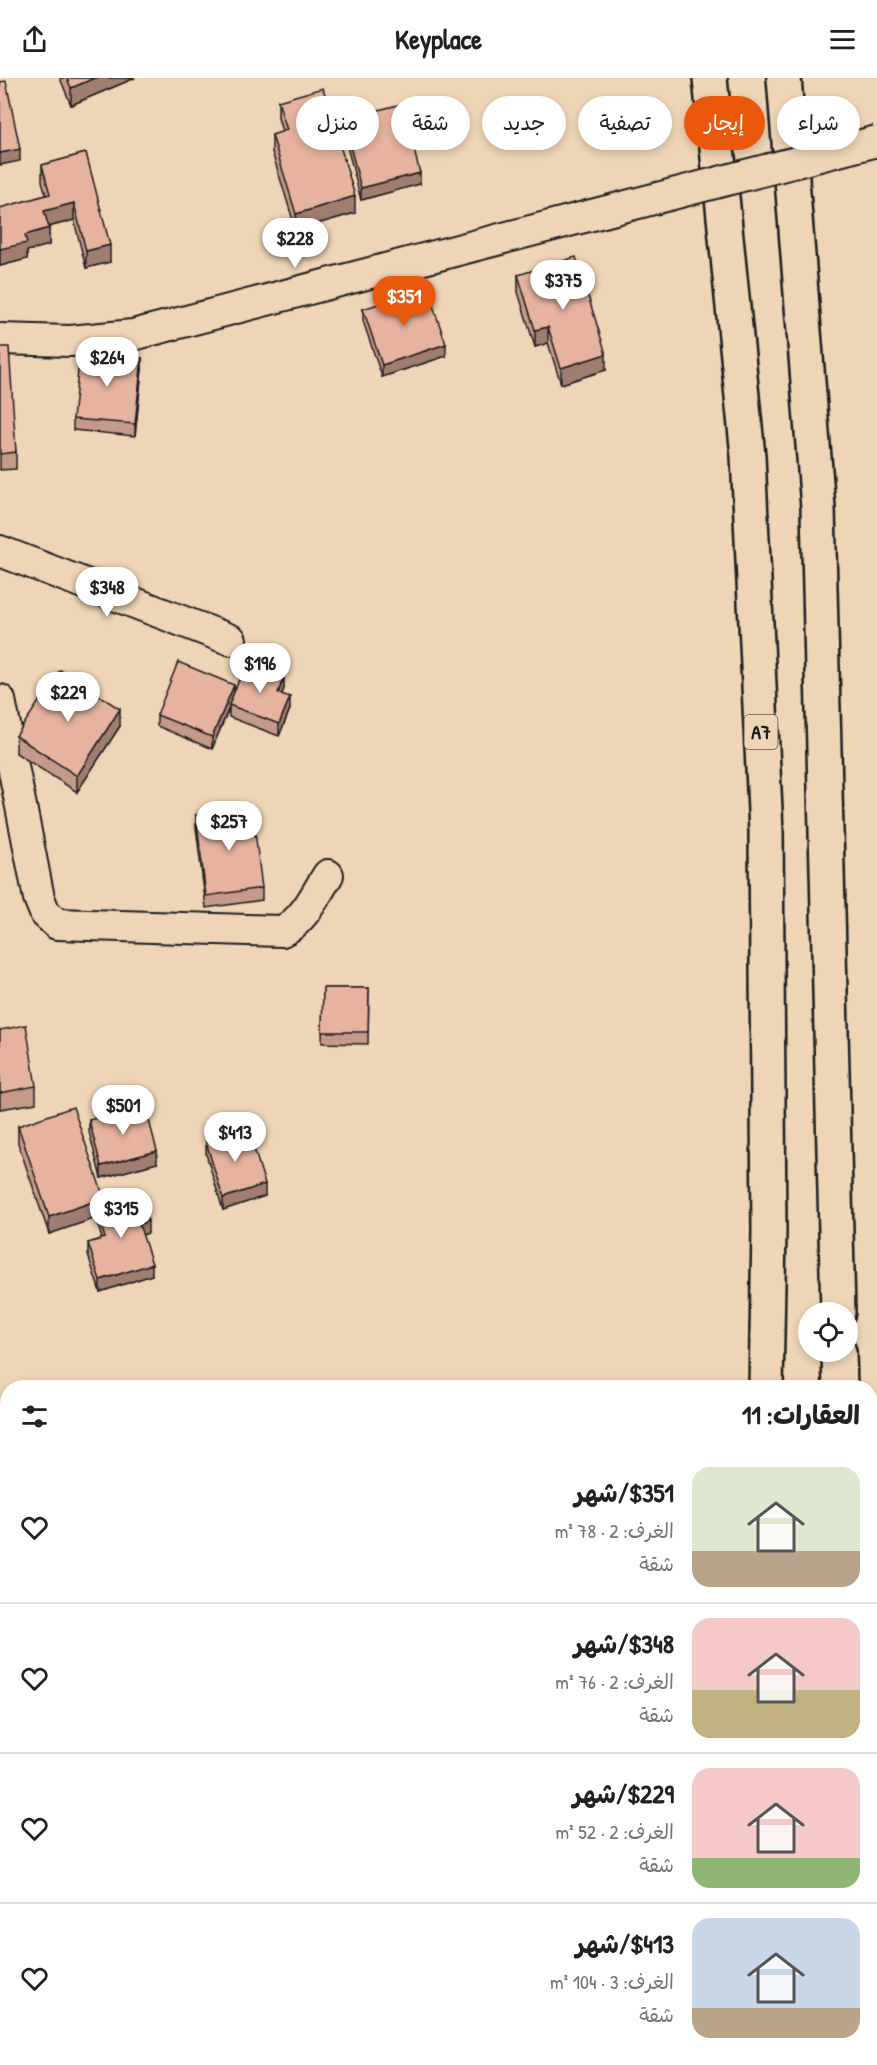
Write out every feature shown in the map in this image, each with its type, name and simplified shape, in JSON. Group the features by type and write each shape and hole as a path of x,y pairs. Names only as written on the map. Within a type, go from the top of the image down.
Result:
{"highway":[{"name":"A7","path":"710,78 748,456 765,820 769,1231 766,1380"},
{"path":"784,78 818,508 838,1302"},
{"path":"839,1362 840,1380"}],"street":[{"path":"0,339 70,341 133,335 877,141"},
{"path":"0,551 231,640"},
{"path":"0,699 39,898 45,913 57,924 282,931 291,927 299,919 328,875"}],"building":[{"path":"67,78 95,78 71,88"},
{"path":"6,81 20,149 0,153 0,82"},
{"path":"323,88 325,96 296,96 296,150 341,150 355,196 296,214 272,135 287,130 278,101"},
{"path":"391,107 391,150 414,150 420,173 361,188 351,150 379,150 379,110"},
{"path":"86,153 110,245 86,251 74,203 44,211 49,228 25,235 27,243 0,249 0,208 50,194 42,165"},
{"path":"576,257 606,354 561,368 548,327 535,330 518,275"},
{"path":"427,288 446,344 382,365 363,309"},
{"path":"0,347 9,347 16,452 0,454"},
{"path":"80,352 142,358 135,424 73,419"},
{"path":"178,662 234,685 212,737 157,715"},
{"path":"246,662 284,676 278,693 290,697 279,724 229,705"},
{"path":"60,670 120,709 77,776 16,736"},
{"path":"252,807 262,888 206,896 196,815"},
{"path":"323,988 369,988 368,1032 322,1032"},
{"path":"26,1025 36,1086 0,1093 0,1030"},
{"path":"145,1105 157,1151 101,1166 89,1120"},
{"path":"73,1107 104,1198 49,1217 18,1126"},
{"path":"248,1129 265,1184 223,1198 206,1142"},
{"path":"139,1195 148,1221 139,1224 152,1264 100,1280 88,1243 105,1238 96,1208"}]}
